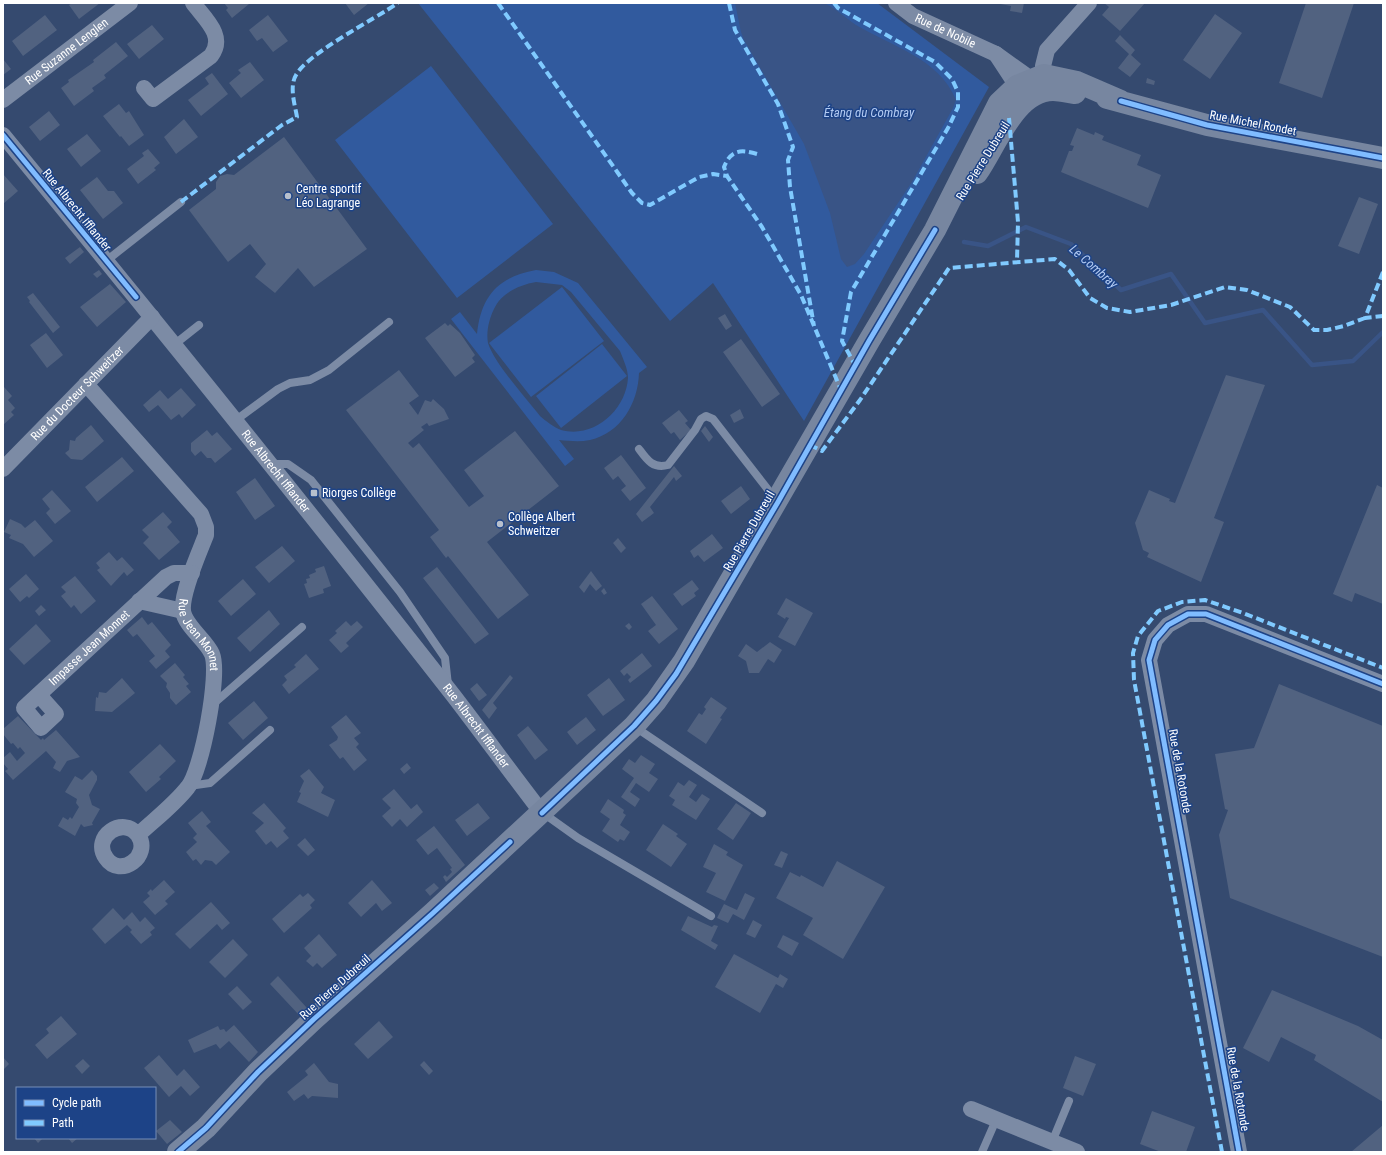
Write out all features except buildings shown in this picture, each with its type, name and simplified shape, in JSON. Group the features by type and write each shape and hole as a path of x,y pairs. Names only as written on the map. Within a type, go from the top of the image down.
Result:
{"street":[{"name":"Rue Suzanne Lenglen","path":"3,100 130,3"},
{"path":"144,88 153,99 210,56 216,49 217,40 214,31 193,3"},
{"name":"Rue de Nobile","path":"896,3 913,16 996,54 1036,85"},
{"path":"1036,85 1047,50 1088,3"},
{"name":"Rue Michel Rondet","path":"1036,85 1121,101 1207,125 1383,158"},
{"name":"Rue Pierre Dubreuil","path":"936,230 958,202 986,159 1009,118 1036,85"},
{"name":"Rue Pierre Dubreuil","path":"178,1152 206,1128 258,1072 314,1019 542,813 634,726 656,701 676,674 778,502 869,341 936,230 999,103 1036,85"},
{"name":"Rue Albrecht Ifflander","path":"3,135 236,420 449,690 542,813"},
{"name":"Rue du Docteur Schweitzer","path":"3,469 152,317"},
{"name":"Rue Jean Monnet","path":"86,384 204,520 206,535 192,573 186,593 183,611 190,625 212,653 215,673 211,707 198,764 189,786 138,835"},
{"name":"Impasse Jean Monnet","path":"39,695 166,576 174,573 192,573"},
{"name":"Impasse Jean Monnet","path":"139,601 183,611"},
{"name":"Rue de la Rotonde","path":"1239,1152 1149,660 1155,640 1168,625 1188,614 1206,614 1383,684"},
{"path":"971,1109 1077,1152"}],"lane":[{"path":"106,261 181,202"},
{"path":"236,420 278,389 290,383 310,380 329,370 390,322"},
{"path":"175,344 199,325"},
{"path":"639,449 647,460 653,465 668,465 695,430 701,419 706,416 713,419 778,502"},
{"path":"270,464 288,464 311,480 377,562 446,658 449,690"},
{"path":"211,707 302,627"},
{"path":"634,726 762,812"},
{"path":"189,786 210,783 270,730"},
{"path":"542,813 578,838 711,916"},
{"path":"1052,1142 1069,1101"},
{"path":"982,1152 996,1120"}],"shaded area":[{"path":"418,3 877,3 989,87 804,421 713,283 670,321"},
{"path":"431,66 553,224 457,298 335,140"},
{"path":"536,270 554,272 578,283 647,367 639,373 635,395 626,415 611,431 590,440 559,440 574,459 565,466 451,319 460,312 477,334 479,321 487,299 502,283 523,273","holes":["536,282 562,285 571,292 620,351 628,375 626,390 615,411 596,426 573,432 558,429 540,416 497,360 491,351 487,339 488,326 492,313 497,303 506,294 523,285"]},
{"path":"562,287 604,341 531,397 489,343"},
{"path":"602,344 627,376 561,428 536,396"}],"water":[{"name":"Étang du Combray","path":"798,2 826,4 856,25 926,63 948,86 956,100 912,182 864,254 855,264 847,267 841,259 830,213 804,144 744,40 735,3"}],"waterway":[{"name":"Le Combray","path":"964,242 988,246 1026,227 1071,244 1121,290 1171,274 1205,323 1263,310 1312,365 1353,361 1383,332"}],"marked path":[{"path":"181,202 282,125 297,117 293,96 293,85 296,75 303,66 327,47 398,3"},
{"path":"498,3 632,193 642,203 650,205 699,177 713,174 727,176"},
{"path":"729,3 735,30 778,104 793,147 788,160 790,187 814,326"},
{"path":"834,3 838,8 935,62 952,79 958,92 958,107 948,128 851,292 842,341 855,365"},
{"path":"1009,118 1018,222 1017,261"},
{"path":"757,154 741,151 733,154 724,167 727,176 762,227 801,295 841,390"},
{"path":"810,445 822,451 860,400 949,268 1055,259 1069,270 1090,298 1107,308 1130,312 1171,305 1225,287 1247,290 1290,307 1314,330 1327,330 1344,326 1365,318"},
{"path":"1383,272 1365,318 1383,316"},
{"path":"1222,1152 1134,680 1133,653 1138,636 1158,611 1182,602 1205,600 1243,613 1383,668"}],"cycle path":[{"path":"1121,101 1207,125 1383,158"},
{"path":"3,135 136,297"},
{"path":"542,813 634,726 656,701 676,674 778,502 869,341 935,230"},
{"path":"1239,1152 1149,660 1155,640 1168,625 1188,614 1206,614 1383,684"},
{"path":"178,1152 206,1128 258,1072 314,1019 510,842"}],"place":[{"name":"Centre sportif Léo Lagrange","path":"288,196"},
{"name":"Riorges Collège","path":"314,493"},
{"name":"Collège Albert Schweitzer","path":"500,524"}]}
